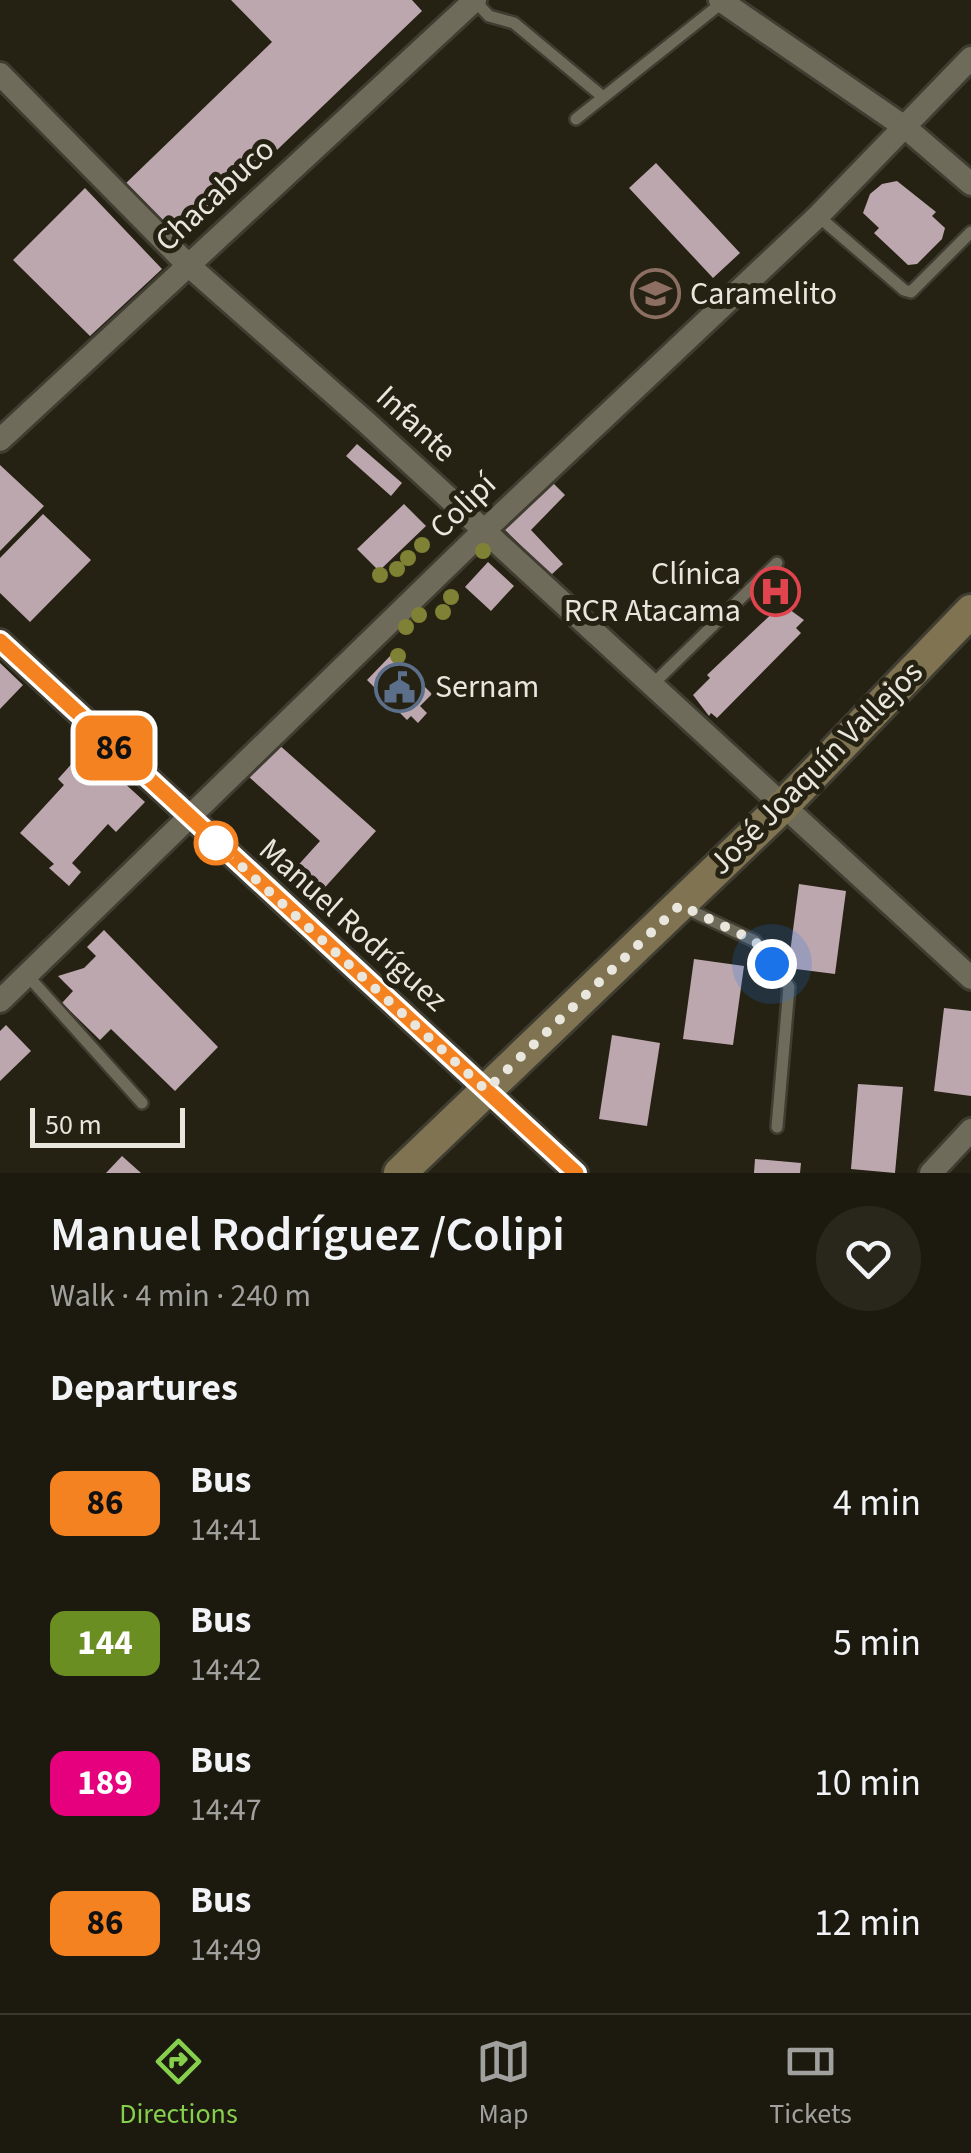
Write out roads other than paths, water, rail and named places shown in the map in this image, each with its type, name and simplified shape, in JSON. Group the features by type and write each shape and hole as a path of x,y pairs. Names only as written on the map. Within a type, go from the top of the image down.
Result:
{"main road":[{"name":"José Joaquín Vallejos","path":"400,1173 784,805 971,611"}],"street":[{"name":"Chacabuco","path":"0,440 475,0"},
{"path":"722,1 906,128 971,184"},
{"name":"Colipí","path":"0,1001 483,531 818,216 971,58"},
{"name":"Infante","path":"0,74 188,264 971,978"},
{"name":"Manuel Rodríguez","path":"0,641 576,1173"},
{"path":"931,1173 971,1130"}],"lane":[{"path":"475,0 489,16 514,23 603,98"},
{"path":"576,119 722,1"},
{"path":"818,216 911,292 971,232"},
{"path":"652,685 777,563"},
{"path":"680,905 755,941 789,987 777,1127"},
{"path":"27,975 142,1103"}],"place":[{"name":"Caramelito","path":"655,294"},
{"name":"Clínica RCR Atacama","path":"776,592"},
{"name":"Sernam","path":"400,687"}]}
